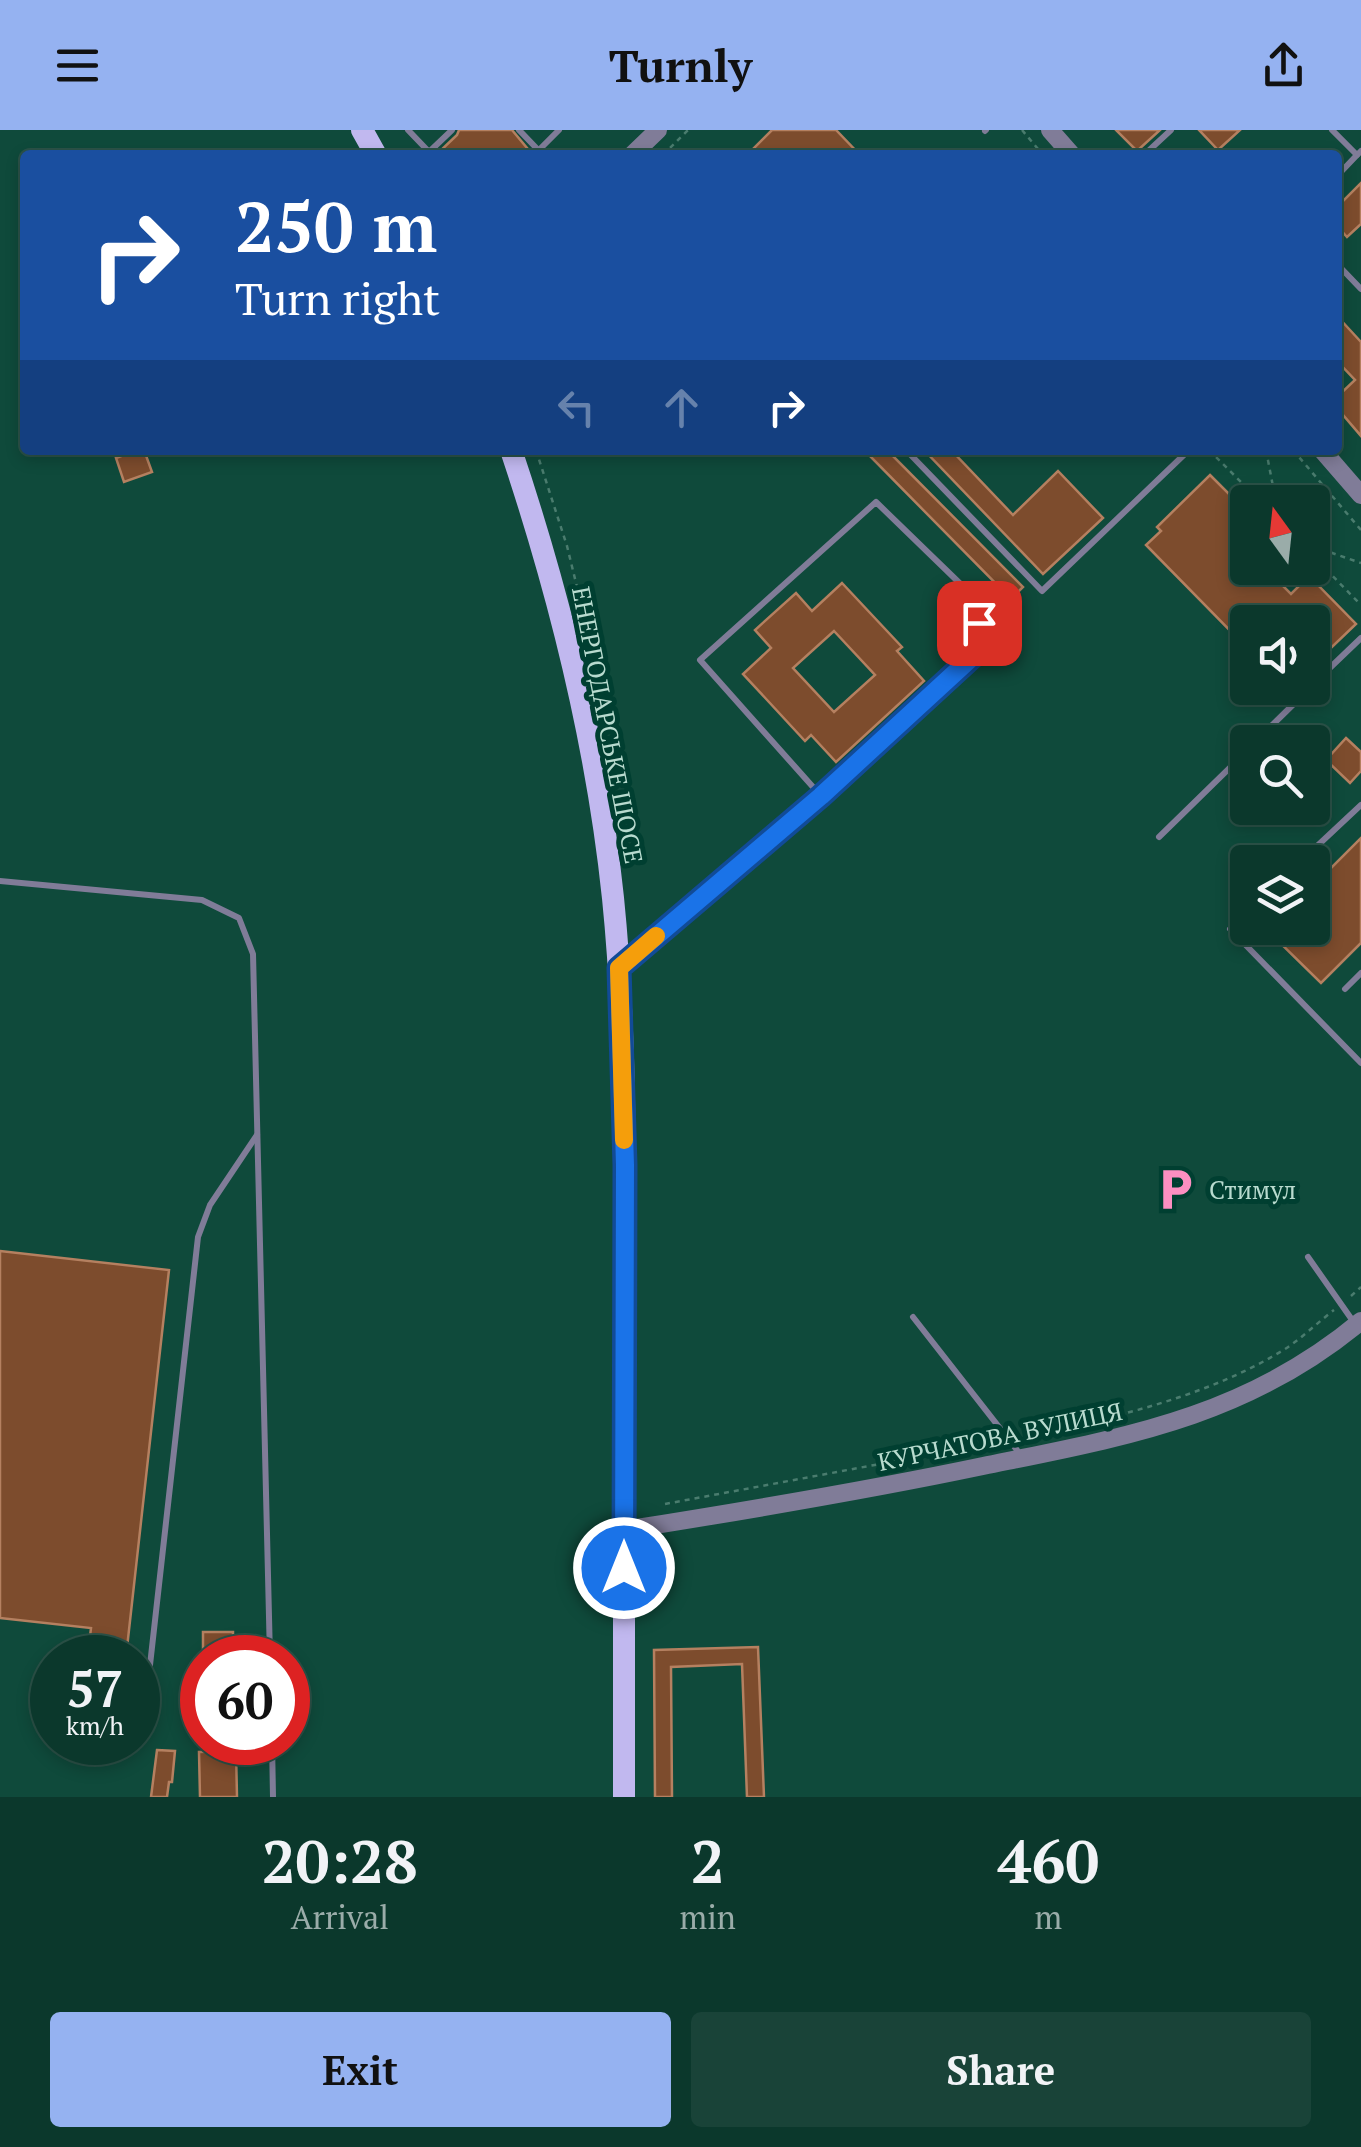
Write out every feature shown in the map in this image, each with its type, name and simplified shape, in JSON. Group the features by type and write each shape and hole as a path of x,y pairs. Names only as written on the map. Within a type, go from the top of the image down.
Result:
{"main road":[{"name":"ЕНЕРГОДАРСЬКЕ ШОСЕ","path":"513,455 548,563 576,677 598,793 619,968 625,1165 624,1797"}],"street":[{"path":"1050,130 1068,150"},
{"path":"1326,455 1361,496"},
{"name":"КУРЧАТОВА ВУЛИЦЯ","path":"624,1530 826,1497 1142,1433 1208,1411 1284,1376 1358,1323"}],"lane":[{"path":"408,130 428,150"},
{"path":"434,150 452,130"},
{"path":"519,130 536,150"},
{"path":"541,150 559,130"},
{"path":"1149,150 1171,130"},
{"path":"1332,130 1359,153"},
{"path":"1342,269 1361,290"},
{"path":"911,455 1042,591 1184,455"},
{"path":"619,968 821,796 982,648 976,599 876,502 700,660 821,796"},
{"path":"1330,668 1361,638"},
{"path":"1272,725 1293,705"},
{"path":"1158,837 1230,767"},
{"path":"1318,845 1361,805"},
{"path":"0,881 202,900 239,918 253,954 269,1635"},
{"path":"1246,945 1361,1063"},
{"path":"1345,988 1361,973"},
{"path":"153,1635 198,1237 210,1205 258,1134"},
{"path":"1308,1257 1358,1323"},
{"path":"913,1316 1024,1458"},
{"path":"272,1765 273,1797"}],"path":[{"path":"668,150 688,130"},
{"path":"1022,130 1039,150"},
{"path":"538,455 567,546 606,706"},
{"path":"1214,455 1243,485"},
{"path":"1267,455 1273,485"},
{"path":"1297,455 1322,485"},
{"path":"1330,494 1361,530"},
{"path":"1330,552 1361,562"},
{"path":"1330,573 1361,605"},
{"path":"666,1504 1119,1416 1224,1380 1285,1348 1361,1287"}],"building":[{"path":"459,130 512,130 527,148 441,150"},
{"path":"772,130 836,130 855,150 752,150"},
{"path":"1116,130 1160,130 1138,150"},
{"path":"1199,130 1240,130 1218,150"},
{"path":"1361,183 1361,224 1347,237 1342,231 1342,202"},
{"path":"1342,321 1361,342 1361,436 1342,414 1342,392 1355,380 1342,366"},
{"path":"146,455 152,472 124,482 116,458"},
{"path":"869,455 892,455 1023,587 1011,599"},
{"path":"929,455 956,455 1013,515 1058,471 1103,518 1043,574"},
{"path":"1210,475 1230,495 1230,585 1282,585 1291,594 1300,585 1318,585 1356,624 1330,649 1330,605 1230,605 1230,631 1146,545 1161,531 1157,527"},
{"path":"842,583 902,647 897,651 924,681 836,762 811,735 805,741 743,674 771,648 755,630 796,593 812,611","holes":["834,631 875,675 834,712 793,668"]},
{"path":"1346,738 1361,752 1361,771 1350,783 1330,764 1330,756"},
{"path":"1361,838 1361,943 1321,983 1282,945 1330,945 1330,869"},
{"path":"0,1251 169,1270 128,1635 90,1635 91,1628 0,1618"},
{"path":"203,1632 233,1632 233,1635"},
{"path":"758,1647 764,1797 747,1797 742,1664 671,1667 672,1797 655,1797 654,1650"},
{"path":"160,1750 175,1751 167,1797 151,1797"},
{"path":"199,1765 236,1765 237,1797 200,1797"}],"slow traffic":[{"path":"624,1140 619,968 656,936"}],"place":[{"name":"Стимул","path":"1176,1189"}],"route":[{"path":"624,1568 625,1165 619,968 821,796 982,648 979,623"}]}
